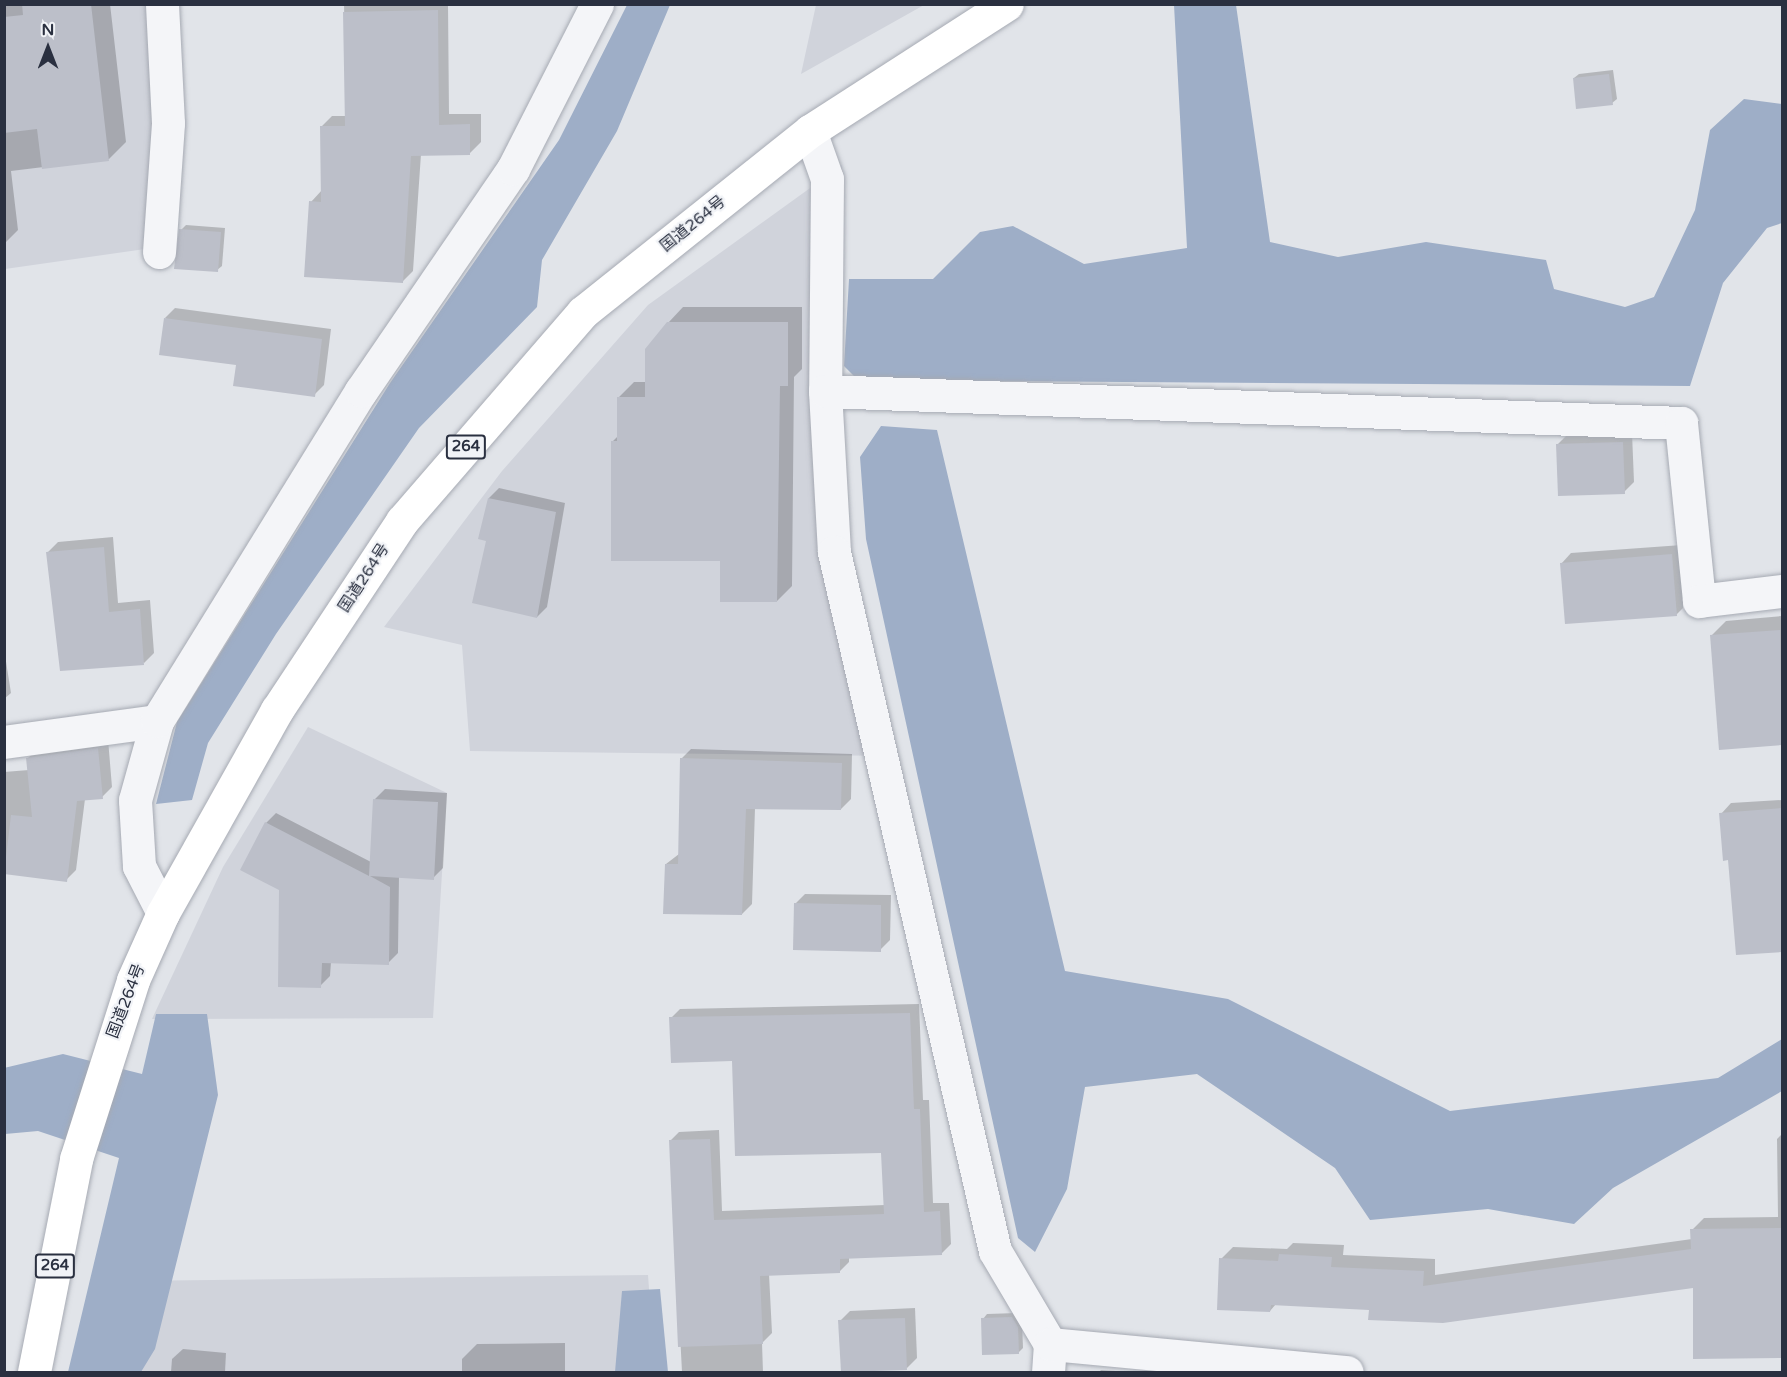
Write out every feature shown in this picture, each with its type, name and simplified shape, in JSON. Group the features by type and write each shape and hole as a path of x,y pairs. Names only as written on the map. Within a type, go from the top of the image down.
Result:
{"highway":[{"name":"国道264号","path":"34,1372 76,1159 132,980 163,913 278,710 402,521 583,312 810,131 1007,4"}],"street":[{"path":"159,252 168,123 162,4"},
{"path":"163,913 139,866 135,800 158,721 361,391 513,169 597,4"},
{"path":"810,131 827,179 825,391 834,552 995,1251 1049,1358 1347,1372"},
{"path":"825,391 1681,423 1699,601 1782,591"},
{"path":"4,742 158,721"}],"shaded area":[{"path":"816,4 924,5 801,74"},
{"path":"4,5 154,5 156,143 145,249 5,269"},
{"path":"842,165 838,491 895,756 470,751 462,645 384,627 502,471 648,305"},
{"path":"308,727 447,793 433,1018 152,1019 223,867"},
{"path":"648,1275 655,1372 116,1372 125,1281"}],"water":[{"path":"627,5 670,5 617,131 542,260 537,307 419,428 276,634 208,743 192,800 156,804 177,722 390,383 559,140"},
{"path":"1174,5 1236,5 1270,242 1338,257 1426,242 1546,260 1554,289 1625,307 1654,297 1695,210 1710,130 1744,99 1782,104 1782,223 1767,228 1723,283 1690,386 858,380 844,366 849,279 933,279 980,232 1013,226 1084,264 1187,248"},
{"path":"881,426 937,430 1065,971 1228,999 1450,1111 1718,1078 1782,1039 1782,1091 1613,1188 1574,1224 1488,1209 1370,1220 1335,1168 1197,1074 1085,1087 1067,1189 1035,1252 1018,1238 866,539 860,457"},
{"path":"156,1014 207,1014 218,1095 155,1349 141,1372 68,1372 119,1158 38,1131 5,1134 4,1068 63,1054 142,1074"},
{"path":"660,1289 668,1372 615,1372 622,1291"}],"building":[{"path":"22,4 91,4 109,161 42,169 37,129 4,133 4,17 23,15"},
{"path":"438,10 439,125 470,124 470,155 411,156 403,283 304,277 309,201 321,202 320,126 345,126 343,12"},
{"path":"1609,74 1613,105 1576,109 1573,78"},
{"path":"179,229 221,232 218,272 174,269"},
{"path":"164,318 322,339 315,397 233,386 236,365 159,355"},
{"path":"667,322 788,322 788,386 780,386 777,602 720,602 720,561 611,561 611,441 617,441 617,397 645,397 645,349"},
{"path":"1623,442 1625,494 1558,496 1556,444"},
{"path":"488,498 556,512 537,618 472,603 486,541 478,539"},
{"path":"104,547 109,612 140,609 144,665 60,671 46,552"},
{"path":"1672,554 1677,616 1565,624 1560,563"},
{"path":"1780,630 1782,745 1719,750 1710,635"},
{"path":"98,748 103,799 77,801 67,882 4,874 11,815 32,817 26,758"},
{"path":"680,758 842,763 841,810 746,809 742,915 663,914 665,864 678,864"},
{"path":"373,799 438,802 434,880 370,876 390,887 389,965 322,963 321,988 278,987 279,890 240,870 265,822 369,876"},
{"path":"1782,808 1782,952 1736,955 1728,860 1723,861 1719,813"},
{"path":"794,903 881,905 881,952 793,950"},
{"path":"910,1013 914,1109 920,1109 924,1212 940,1211 942,1255 840,1259 840,1273 760,1276 763,1344 678,1347 669,1140 710,1139 714,1220 884,1214 881,1153 735,1156 732,1061 671,1063 669,1017"},
{"path":"1782,1228 1782,1358 1693,1359 1693,1288 1443,1323 1368,1320 1369,1310 1271,1305 1270,1312 1217,1310 1219,1258 1278,1261 1279,1254 1332,1257 1331,1267 1424,1271 1423,1286 1691,1249 1690,1229"},
{"path":"1012,1317 1018,1327 1019,1354 982,1355 981,1318"},
{"path":"905,1318 907,1370 841,1372 838,1320"}]}
